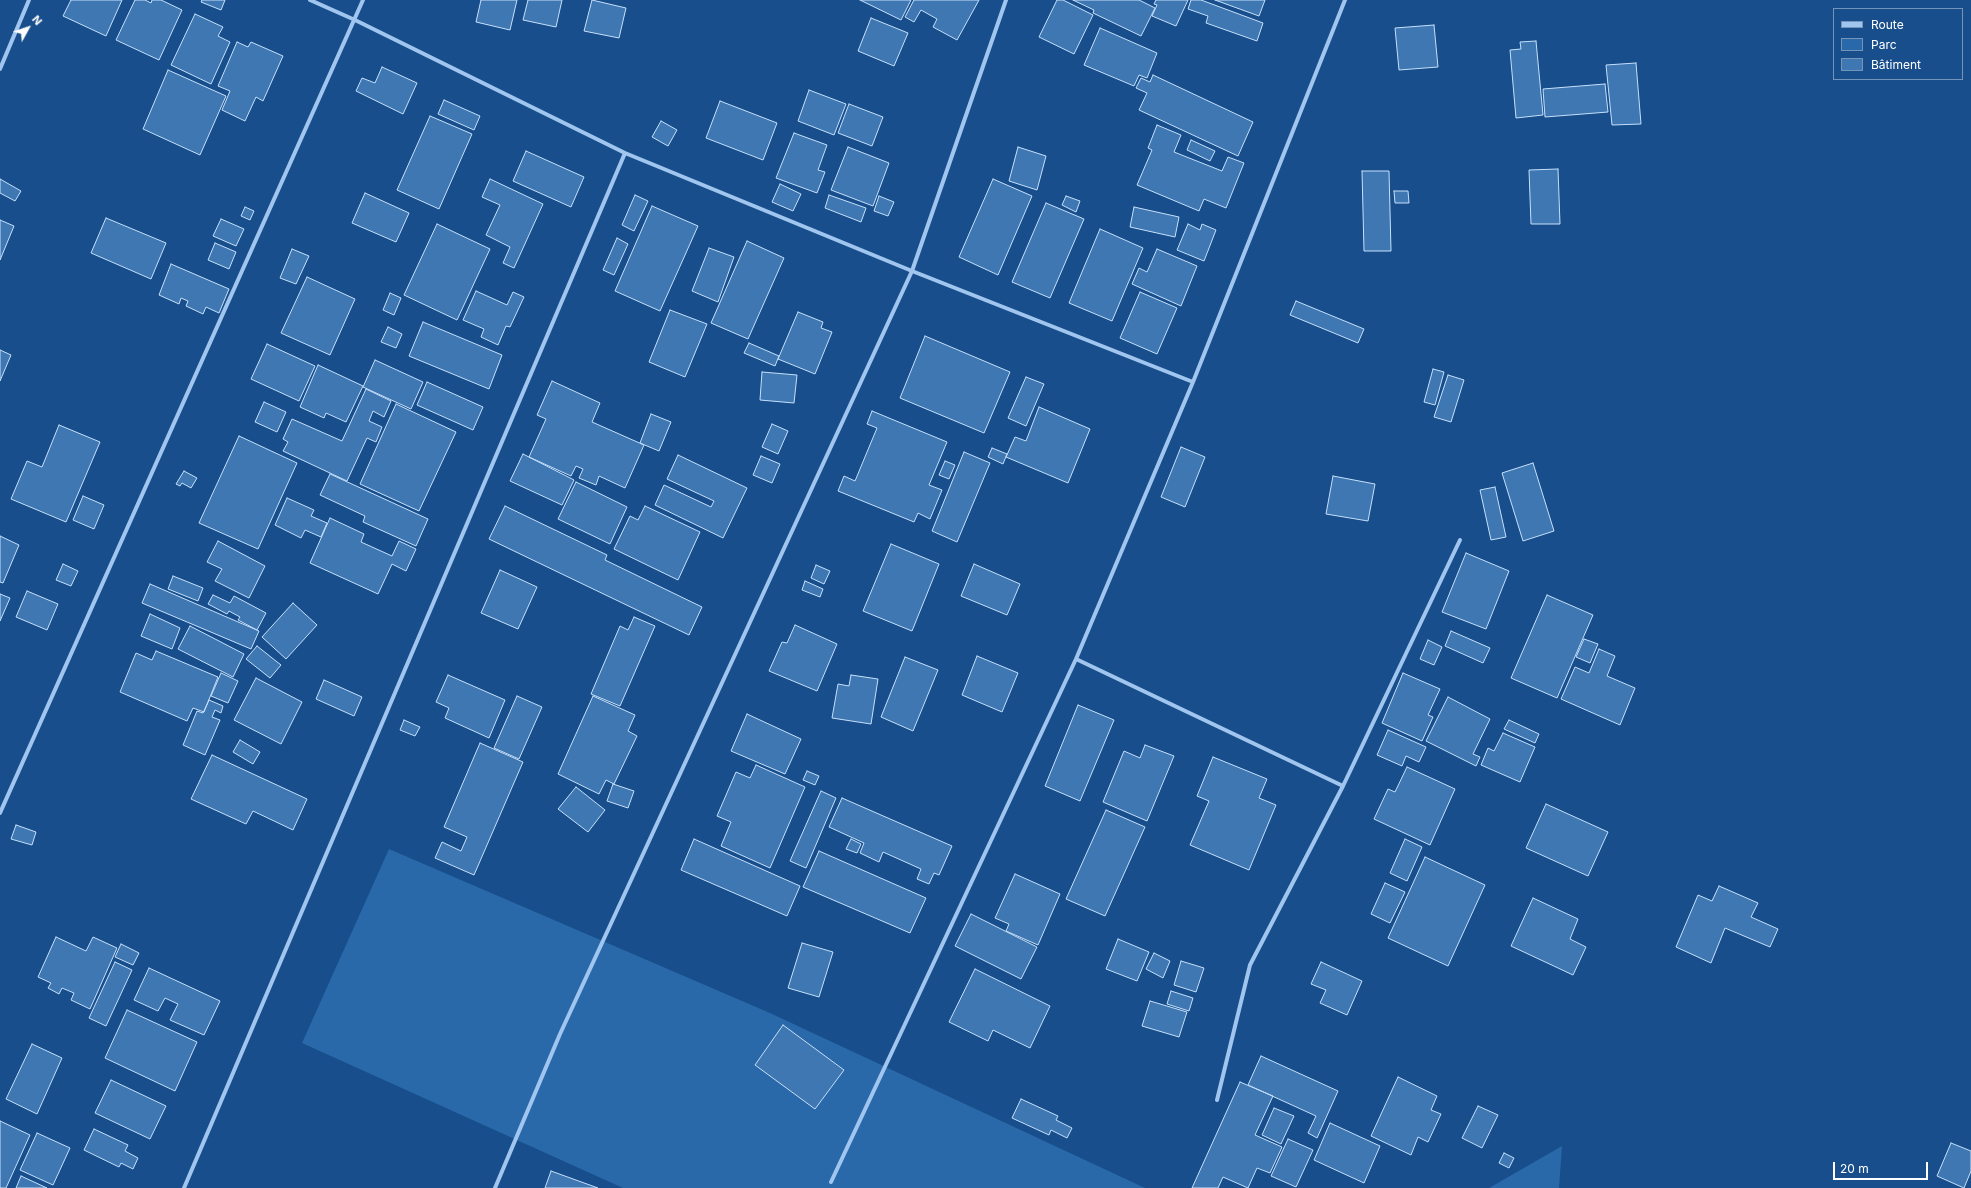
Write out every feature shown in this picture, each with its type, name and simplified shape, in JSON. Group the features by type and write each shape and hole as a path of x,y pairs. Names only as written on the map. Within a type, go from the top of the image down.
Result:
{"street":[{"path":"0,69 29,0"},
{"path":"310,0 355,20 625,153 912,271 1193,382"},
{"path":"0,813 363,0"},
{"path":"495,1188 560,1034 912,271 1006,0"},
{"path":"831,1182 1076,659 1193,382 1345,0"},
{"path":"184,1188 625,153"},
{"path":"1217,1100 1250,965 1344,786 1460,540"},
{"path":"1076,659 1344,786"}],"green space":[{"path":"389,849 770,1013 1145,1188 623,1188 302,1043"},
{"path":"1562,1146 1559,1188 1489,1188"}],"building":[{"path":"71,0 122,0 106,36 63,16"},
{"path":"135,0 145,0 151,3 152,0 161,0 182,10 159,60 116,40"},
{"path":"202,0 225,0 221,10 201,2"},
{"path":"481,0 517,0 510,30 476,22"},
{"path":"528,0 562,0 556,27 523,20"},
{"path":"592,0 626,8 619,38 584,31"},
{"path":"860,0 911,0 901,20"},
{"path":"914,0 979,0 957,40 933,27 937,19 921,10 914,22 905,17"},
{"path":"1057,0 1063,0 1093,15 1074,54 1039,37"},
{"path":"1073,0 1139,0 1155,8 1141,36 1093,13 1094,10"},
{"path":"1156,0 1188,0 1176,26 1152,16 1157,5 1154,4"},
{"path":"1191,0 1201,0 1263,23 1257,41 1206,23 1208,16 1188,9"},
{"path":"1215,0 1265,0 1259,16"},
{"path":"195,14 223,27 218,36 230,42 211,84 171,65"},
{"path":"871,18 908,33 894,66 858,51"},
{"path":"1434,25 1438,67 1399,70 1395,28"},
{"path":"1100,28 1157,53 1147,78 1139,75 1134,86 1084,65"},
{"path":"1536,41 1543,115 1516,118 1510,50 1521,49 1520,42"},
{"path":"237,42 248,47 251,42 283,56 263,101 256,97 245,121 222,110 230,91 218,86"},
{"path":"1636,63 1641,124 1612,125 1606,65"},
{"path":"382,67 417,83 403,114 356,91 362,78 375,83"},
{"path":"168,70 226,96 200,155 143,129"},
{"path":"1153,75 1253,122 1238,156 1139,110 1147,93 1136,88 1141,78 1150,82"},
{"path":"1605,84 1608,112 1545,117 1543,89"},
{"path":"809,90 846,104 834,135 798,121"},
{"path":"444,100 480,116 474,130 438,114"},
{"path":"720,101 777,123 763,160 706,138"},
{"path":"849,104 883,117 872,146 838,133"},
{"path":"430,116 472,134 439,209 397,190"},
{"path":"661,121 677,130 668,146 652,137"},
{"path":"1157,125 1181,135 1174,152 1222,171 1228,157 1244,163 1226,208 1204,199 1199,211 1137,185 1152,150 1148,148"},
{"path":"794,133 827,145 818,170 825,172 817,193 776,178"},
{"path":"1191,140 1215,151 1210,161 1187,150"},
{"path":"848,147 889,163 873,206 831,190"},
{"path":"1018,147 1046,156 1037,190 1009,181"},
{"path":"526,151 584,177 571,207 513,181"},
{"path":"1558,169 1560,224 1531,224 1529,170"},
{"path":"1362,171 1389,171 1391,251 1364,251"},
{"path":"0,179 21,191 15,201 0,193"},
{"path":"490,179 543,204 514,268 503,263 510,247 486,235 500,205 482,197"},
{"path":"993,179 1032,196 998,275 959,257"},
{"path":"780,184 801,194 793,211 772,202"},
{"path":"1394,191 1408,191 1409,203 1395,203"},
{"path":"365,193 409,213 396,242 352,223"},
{"path":"635,195 648,201 634,231 622,225"},
{"path":"829,195 866,208 861,222 825,208"},
{"path":"879,196 894,202 888,216 874,211"},
{"path":"1066,196 1080,201 1076,212 1062,205"},
{"path":"1046,203 1084,219 1050,298 1012,282"},
{"path":"652,206 698,226 660,311 615,291"},
{"path":"245,207 254,211 250,220 241,216"},
{"path":"1134,207 1179,217 1175,237 1130,227"},
{"path":"106,218 166,243 151,279 91,253"},
{"path":"221,219 244,229 236,246 213,236"},
{"path":"0,220 14,226 0,260"},
{"path":"437,224 490,249 457,320 404,295"},
{"path":"1188,224 1200,230 1202,224 1216,230 1204,261 1177,250"},
{"path":"1100,229 1143,248 1112,321 1069,303"},
{"path":"617,238 628,244 614,275 603,270"},
{"path":"747,241 784,258 748,339 711,323"},
{"path":"215,243 236,252 229,269 208,260"},
{"path":"709,248 734,257 718,302 692,291"},
{"path":"292,249 309,256 296,284 280,278"},
{"path":"1157,249 1197,266 1181,306 1132,284 1139,268 1147,272"},
{"path":"171,264 229,289 219,313 206,307 203,314 186,306 188,301 181,298 179,304 159,295"},
{"path":"307,277 355,299 330,355 281,333"},
{"path":"476,291 507,305 513,292 524,297 510,327 506,326 498,345 481,337 484,329 463,320"},
{"path":"1140,292 1177,308 1157,354 1120,338"},
{"path":"390,293 401,298 394,315 383,310"},
{"path":"1296,301 1364,329 1358,343 1290,315"},
{"path":"670,310 707,324 685,377 649,362"},
{"path":"798,312 823,322 821,328 832,332 815,374 778,359"},
{"path":"423,322 502,355 489,389 409,356"},
{"path":"388,327 402,334 396,348 381,342"},
{"path":"925,336 1010,372 984,433 900,398"},
{"path":"749,343 779,356 775,366 744,353"},
{"path":"267,344 315,366 299,401 251,379"},
{"path":"0,350 11,355 0,381"},
{"path":"375,360 423,382 411,409 363,387"},
{"path":"318,365 363,386 346,422 326,413 324,418 300,407"},
{"path":"1433,369 1444,372 1435,405 1424,402"},
{"path":"762,372 797,375 794,403 760,400"},
{"path":"1448,375 1464,380 1451,422 1434,417"},
{"path":"1026,377 1044,384 1026,426 1008,418"},
{"path":"552,381 600,403 592,422 644,445 625,488 599,476 596,485 579,478 583,469 576,466 571,476 529,457 546,419 537,415"},
{"path":"427,382 483,407 473,430 417,405"},
{"path":"366,389 391,401 384,417 373,411 369,421 382,427 376,442 367,438 347,481 283,451 288,442 283,439 292,419 342,441"},
{"path":"264,402 286,412 277,432 255,422"},
{"path":"396,404 456,432 419,511 360,484"},
{"path":"1039,407 1090,429 1068,483 1006,457 1015,437 1026,441"},
{"path":"872,411 947,442 929,485 942,490 930,519 918,513 914,522 838,491 844,476 855,481 877,428 867,424"},
{"path":"651,414 671,422 659,451 640,443"},
{"path":"772,424 788,431 778,454 762,447"},
{"path":"59,425 100,442 66,522 11,499 27,461 42,467"},
{"path":"239,436 297,463 258,549 199,523"},
{"path":"1181,447 1205,457 1185,507 1161,497"},
{"path":"992,448 1007,454 1003,464 988,457"},
{"path":"964,452 990,463 957,542 932,531"},
{"path":"523,454 574,480 562,505 510,481"},
{"path":"678,455 747,488 723,538 655,505 664,485 711,507 714,501 667,479"},
{"path":"761,456 780,464 772,483 753,475"},
{"path":"945,461 955,465 949,479 939,475"},
{"path":"1533,463 1554,531 1523,541 1502,473"},
{"path":"184,471 197,478 191,488 182,483 180,486 176,484"},
{"path":"330,474 428,519 416,546 363,522 365,516 320,495"},
{"path":"1333,476 1375,484 1368,521 1326,514"},
{"path":"576,482 627,507 610,544 558,519"},
{"path":"1495,487 1506,537 1491,540 1480,490"},
{"path":"83,496 104,505 94,529 73,520"},
{"path":"287,498 314,510 311,516 327,523 321,537 305,530 301,538 275,525"},
{"path":"505,506 607,555 605,560 702,607 689,635 489,539"},
{"path":"645,506 700,532 678,580 614,549 630,516 638,520"},
{"path":"330,518 364,534 361,542 392,556 399,541 416,549 406,571 392,564 378,594 310,563"},
{"path":"0,536 19,545 3,583 0,582"},
{"path":"218,541 265,566 249,598 215,581 222,569 207,562"},
{"path":"891,544 939,564 912,631 863,611"},
{"path":"1466,553 1509,571 1486,629 1442,612"},
{"path":"63,564 78,571 71,586 56,580"},
{"path":"974,564 1020,584 1007,615 961,596"},
{"path":"816,565 830,571 824,584 811,578"},
{"path":"500,570 537,587 518,629 481,613"},
{"path":"173,576 203,588 198,601 168,589"},
{"path":"805,581 823,589 820,597 802,590"},
{"path":"150,584 259,631 251,649 142,603"},
{"path":"27,591 58,604 47,630 16,617"},
{"path":"0,594 10,598 0,621"},
{"path":"213,595 230,603 234,596 266,613 257,630 238,620 240,617 229,611 227,614 208,604"},
{"path":"1547,595 1593,615 1557,698 1511,678"},
{"path":"293,603 317,625 286,659 262,637"},
{"path":"150,614 180,628 172,649 141,636"},
{"path":"634,617 655,626 620,706 591,694 620,626 628,630"},
{"path":"795,625 837,644 817,691 769,671 782,642 787,643"},
{"path":"190,626 244,654 233,677 178,649"},
{"path":"1451,631 1490,648 1483,663 1445,646"},
{"path":"1584,639 1598,644 1590,663 1576,657"},
{"path":"1428,640 1442,647 1434,665 1420,659"},
{"path":"257,646 281,665 270,678 246,659"},
{"path":"1599,649 1615,656 1607,676 1635,688 1620,725 1561,699 1575,667 1589,673"},
{"path":"156,651 218,677 204,712 193,708 187,721 120,692 136,653 152,660"},
{"path":"977,656 1018,673 1002,712 962,695"},
{"path":"905,657 938,670 913,731 881,717"},
{"path":"221,673 238,681 228,703 211,696"},
{"path":"1403,673 1440,689 1428,715 1433,717 1422,741 1382,723"},
{"path":"448,675 505,700 489,738 445,718 449,708 436,702"},
{"path":"851,675 878,679 871,724 832,718 838,684 849,686"},
{"path":"256,678 302,702 281,744 234,720"},
{"path":"324,680 362,697 354,716 316,699"},
{"path":"517,696 542,707 519,759 494,748"},
{"path":"593,696 635,715 628,731 637,736 614,784 606,780 599,794 558,774"},
{"path":"1448,697 1490,719 1473,754 1480,757 1476,766 1426,741"},
{"path":"209,700 223,706 221,713 215,710 212,717 220,720 205,755 183,745 197,711 203,713"},
{"path":"1078,705 1114,720 1080,801 1045,786"},
{"path":"747,714 801,739 785,774 731,751"},
{"path":"404,720 420,727 415,736 400,730"},
{"path":"1509,720 1539,734 1535,743 1504,729"},
{"path":"1388,730 1426,747 1419,762 1406,756 1402,766 1377,755"},
{"path":"1503,733 1535,747 1520,782 1481,765 1488,748 1494,751"},
{"path":"240,740 260,752 253,764 233,752"},
{"path":"480,743 523,762 474,875 435,858 442,842 461,851 467,837 444,827"},
{"path":"1145,745 1174,756 1147,821 1103,802 1124,751 1140,758"},
{"path":"212,755 307,799 293,830 253,811 246,824 191,799"},
{"path":"1213,757 1267,779 1259,798 1276,805 1249,870 1190,845 1209,801 1197,796"},
{"path":"756,765 805,787 770,868 721,846 731,822 717,816 736,772 750,778"},
{"path":"1407,767 1455,789 1430,845 1374,819 1388,789 1395,792"},
{"path":"807,771 819,776 815,785 803,780"},
{"path":"613,784 634,791 628,808 607,801"},
{"path":"576,787 605,810 588,832 558,809"},
{"path":"821,791 836,798 806,868 790,861"},
{"path":"842,798 952,846 939,875 934,873 929,884 917,879 921,869 883,852 879,862 860,853 864,843 829,827"},
{"path":"1546,804 1608,832 1588,876 1526,848"},
{"path":"1106,810 1145,827 1105,916 1066,899"},
{"path":"16,825 36,832 32,845 11,839"},
{"path":"694,839 800,886 787,916 681,870"},
{"path":"851,839 861,844 857,853 846,849"},
{"path":"1405,839 1422,847 1407,881 1390,873"},
{"path":"819,851 926,898 910,933 803,887"},
{"path":"1425,857 1485,885 1448,966 1388,938"},
{"path":"1015,874 1060,894 1038,945 1006,931 1009,924 995,918"},
{"path":"1385,883 1405,892 1390,923 1371,914"},
{"path":"1719,886 1758,903 1751,917 1778,929 1770,947 1725,928 1711,963 1676,947 1698,895 1712,901"},
{"path":"1533,898 1578,919 1570,939 1586,947 1573,975 1511,946"},
{"path":"971,914 1037,947 1021,979 955,946"},
{"path":"56,937 86,951 93,937 117,948 90,1009 71,1000 74,993 62,988 59,994 48,988 51,983 38,977"},
{"path":"1118,939 1149,952 1137,981 1106,969"},
{"path":"802,943 833,952 819,997 788,988"},
{"path":"121,944 139,953 133,965 115,957"},
{"path":"1154,953 1170,961 1163,978 1146,969"},
{"path":"1181,961 1204,968 1196,992 1174,985"},
{"path":"115,962 132,970 106,1026 89,1018"},
{"path":"1321,962 1362,981 1347,1015 1320,1003 1326,990 1311,984"},
{"path":"149,968 220,1001 204,1035 170,1020 178,1004 165,998 158,1011 134,1000"},
{"path":"975,969 1050,1006 1030,1048 993,1030 988,1041 949,1022"},
{"path":"1171,991 1193,998 1189,1011 1167,1004"},
{"path":"1150,1001 1187,1012 1179,1037 1142,1026"},
{"path":"127,1010 197,1042 175,1091 105,1058"},
{"path":"783,1025 844,1070 815,1109 755,1065"},
{"path":"32,1044 62,1058 37,1114 6,1099"},
{"path":"1261,1056 1338,1091 1317,1138 1308,1133 1316,1116 1248,1085"},
{"path":"1398,1077 1437,1096 1431,1110 1441,1114 1428,1142 1418,1137 1411,1155 1371,1136"},
{"path":"111,1080 166,1106 150,1139 95,1113"},
{"path":"1240,1082 1273,1096 1255,1135 1282,1147 1270,1173 1257,1168 1248,1188 1223,1177 1218,1188 1192,1188"},
{"path":"1021,1099 1058,1116 1056,1120 1072,1128 1067,1138 1051,1130 1049,1135 1012,1118"},
{"path":"1478,1106 1498,1115 1482,1148 1462,1138"},
{"path":"1274,1108 1294,1116 1281,1144 1262,1135"},
{"path":"0,1121 30,1135 6,1188 0,1188"},
{"path":"1330,1123 1380,1146 1364,1183 1314,1160"},
{"path":"94,1129 128,1145 125,1151 138,1158 133,1169 121,1163 119,1167 84,1150"},
{"path":"37,1133 70,1148 53,1185 20,1170"},
{"path":"1288,1139 1313,1150 1296,1187 1271,1176"},
{"path":"1951,1143 1971,1151 1971,1171 1964,1188 1937,1176"},
{"path":"1504,1153 1514,1158 1509,1168 1499,1163"},
{"path":"551,1171 598,1188 545,1188"},
{"path":"21,1176 47,1188 16,1188"}]}
